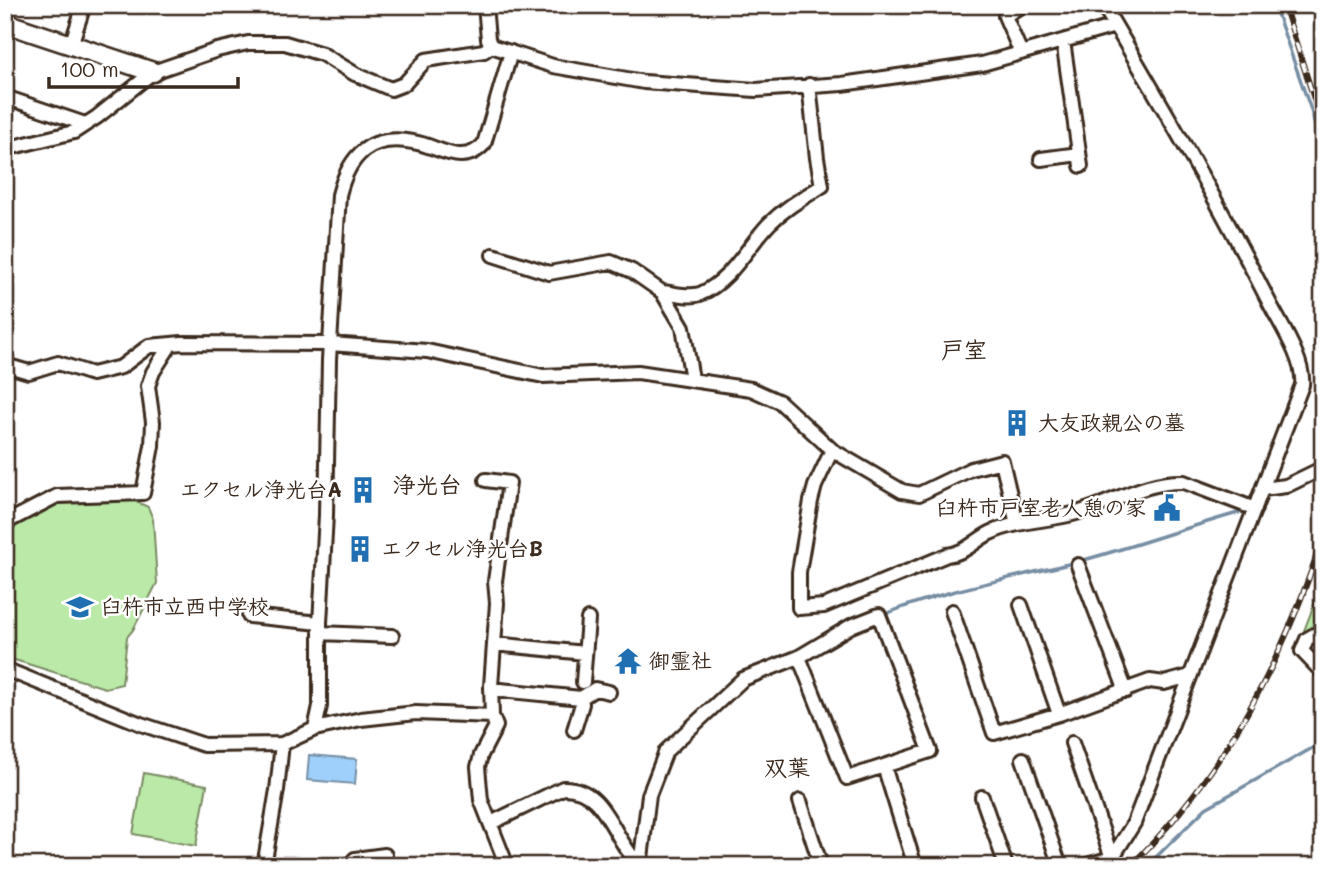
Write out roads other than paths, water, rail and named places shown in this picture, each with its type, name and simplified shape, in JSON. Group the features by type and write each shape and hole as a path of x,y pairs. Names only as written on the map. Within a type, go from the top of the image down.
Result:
{"street":[{"path":"71,45 84,5"},
{"path":"485,5 491,46"},
{"path":"1021,53 1005,16 1022,5"},
{"path":"1083,866 1107,861 1134,823 1263,489 1302,385 1303,374 1224,215 1103,5"},
{"path":"5,23 153,72"},
{"path":"491,46 554,66 644,82 756,90 876,80 982,64 1115,26"},
{"path":"1041,159 1080,160 1063,41"},
{"path":"5,149 74,132 153,72 217,50 248,43 285,43 322,54 355,74 391,89 404,84 426,60 484,51 491,46"},
{"path":"315,729 320,706 320,628 330,344 338,195 343,177 355,156 371,146 391,141 413,142 454,155 464,156 477,152 484,144 511,52"},
{"path":"662,292 693,296 710,287 736,265 769,224 793,203 822,186 809,85"},
{"path":"6,98 85,124"},
{"path":"493,255 550,274 611,262 632,271 662,292 683,327 692,379"},
{"path":"5,523 57,496 143,493 152,446 153,422 148,386 153,372 171,344"},
{"path":"5,365 29,372 58,363 92,374 121,367 149,346 330,344 427,351 543,376 638,372 692,379 751,389 769,395 799,417 832,450 902,491 919,494 971,469 1002,461 1017,524"},
{"path":"832,450 811,501 799,572 799,608 824,606 843,599 947,555 958,554 988,534 1017,524 1077,513 1116,497 1171,481 1184,482 1255,509"},
{"path":"1263,489 1286,486 1323,468"},
{"path":"486,480 509,482 495,581 497,603 491,689 492,716 496,726 478,767 481,800 507,866"},
{"path":"1078,565 1126,691"},
{"path":"1021,605 1059,714"},
{"path":"952,611 993,733 1059,714 1150,681 1164,682 1190,676"},
{"path":"639,865 649,795 666,751 743,679 799,657 851,626 879,615 930,751 847,778 799,657"},
{"path":"249,616 392,636"},
{"path":"583,682 588,618"},
{"path":"1323,630 1307,639 1302,650 1323,673"},
{"path":"494,644 585,653"},
{"path":"5,669 188,741 219,747 282,744 315,729 361,719 416,713 492,716"},
{"path":"491,689 581,698 595,689 609,692"},
{"path":"573,730 582,704 581,698"},
{"path":"1072,743 1107,861"},
{"path":"264,866 282,744"},
{"path":"1023,759 1060,866"},
{"path":"884,766 915,866"},
{"path":"491,823 563,788 574,788 594,798 639,865"},
{"path":"982,797 1006,866"},
{"path":"800,800 821,866"},
{"path":"349,866 355,859 385,855"}],"water":[{"path":"309,755 357,759 355,784 307,780"}],"waterway":[{"path":"1274,5 1311,110 1323,157"},
{"path":"1318,168 1323,159"},
{"path":"1267,495 1279,493"},
{"path":"888,613 959,590 1101,555 1245,511"},
{"path":"1147,866 1206,808 1323,742"},
{"path":"1123,858 1131,860"}],"railway":[{"path":"1284,5 1323,127"},
{"path":"1130,866 1164,831 1194,794 1247,713 1290,627 1323,536"}],"place":[{"name":"大友政親公の墓","path":"1017,423"},
{"name":"エクセル浄光台A","path":"363,490"},
{"name":"臼杵市戸室老人憩の家","path":"1167,508"},
{"name":"エクセル浄光台B","path":"360,549"},
{"name":"臼杵市立西中学校","path":"80,607"},
{"name":"御霊社","path":"628,661"}],"district":[{"name":"戸室","path":"964,350"},
{"name":"浄光台","path":"427,485"},
{"name":"双葉","path":"787,768"}]}
